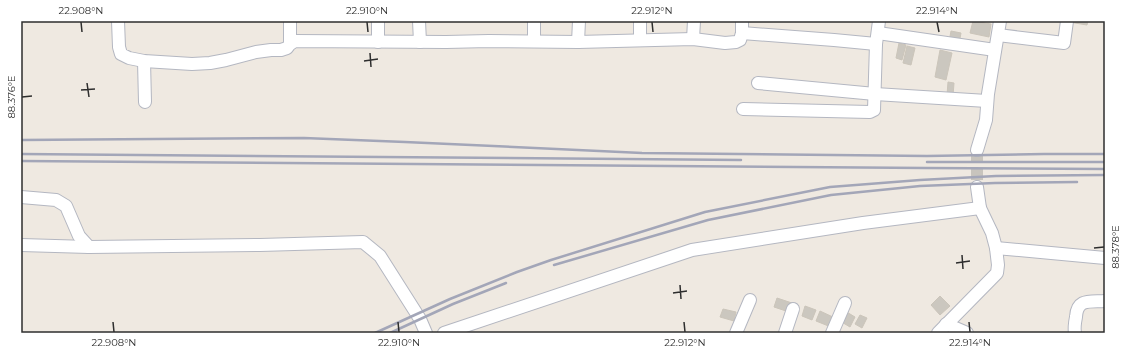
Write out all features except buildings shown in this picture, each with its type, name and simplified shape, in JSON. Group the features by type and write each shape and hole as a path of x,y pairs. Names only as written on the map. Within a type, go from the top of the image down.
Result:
{"street":[{"path":"118,21 119,47 121,54 129,58 144,61 192,64 210,63 256,52 281,50 288,48 290,44 296,41 578,42 693,39 725,43 740,40 742,27 834,40 878,33 995,50"},
{"path":"290,21 290,44"},
{"path":"378,21 378,42"},
{"path":"420,21 420,42"},
{"path":"534,21 534,42"},
{"path":"578,42 579,21"},
{"path":"640,21 640,40"},
{"path":"693,39 694,21"},
{"path":"977,150 986,120 987,101 1000,21"},
{"path":"998,35 1064,43 1067,21"},
{"path":"743,109 870,112 874,110 878,33"},
{"path":"144,61 145,102"},
{"path":"758,83 875,94 987,101"},
{"path":"942,329 997,273 998,265 996,248 992,233 980,208 977,187"},
{"path":"21,197 56,200 66,206 80,236 89,247"},
{"path":"444,333 692,250 863,223 980,208"},
{"path":"21,245 89,247 260,246 363,242 380,256 420,318 426,333"},
{"path":"996,248 1105,258"},
{"path":"736,333 750,300"},
{"path":"1075,333 1076,309 1080,304 1105,301"},
{"path":"832,333 845,304"},
{"path":"785,333 793,309"},
{"path":"942,329 967,333"}],"tunnel":[{"path":"977,150 977,187"}],"railway":[{"path":"21,140 304,138 642,153 927,156 1105,154"},
{"path":"21,154 741,160"},
{"path":"21,161 1105,169"},
{"path":"927,162 1105,162"},
{"path":"375,333 450,299 517,272 705,212 830,187 996,176 1105,175"},
{"path":"554,265 708,220 831,195 920,186 1077,182"},
{"path":"390,333 453,304 506,283"}]}
